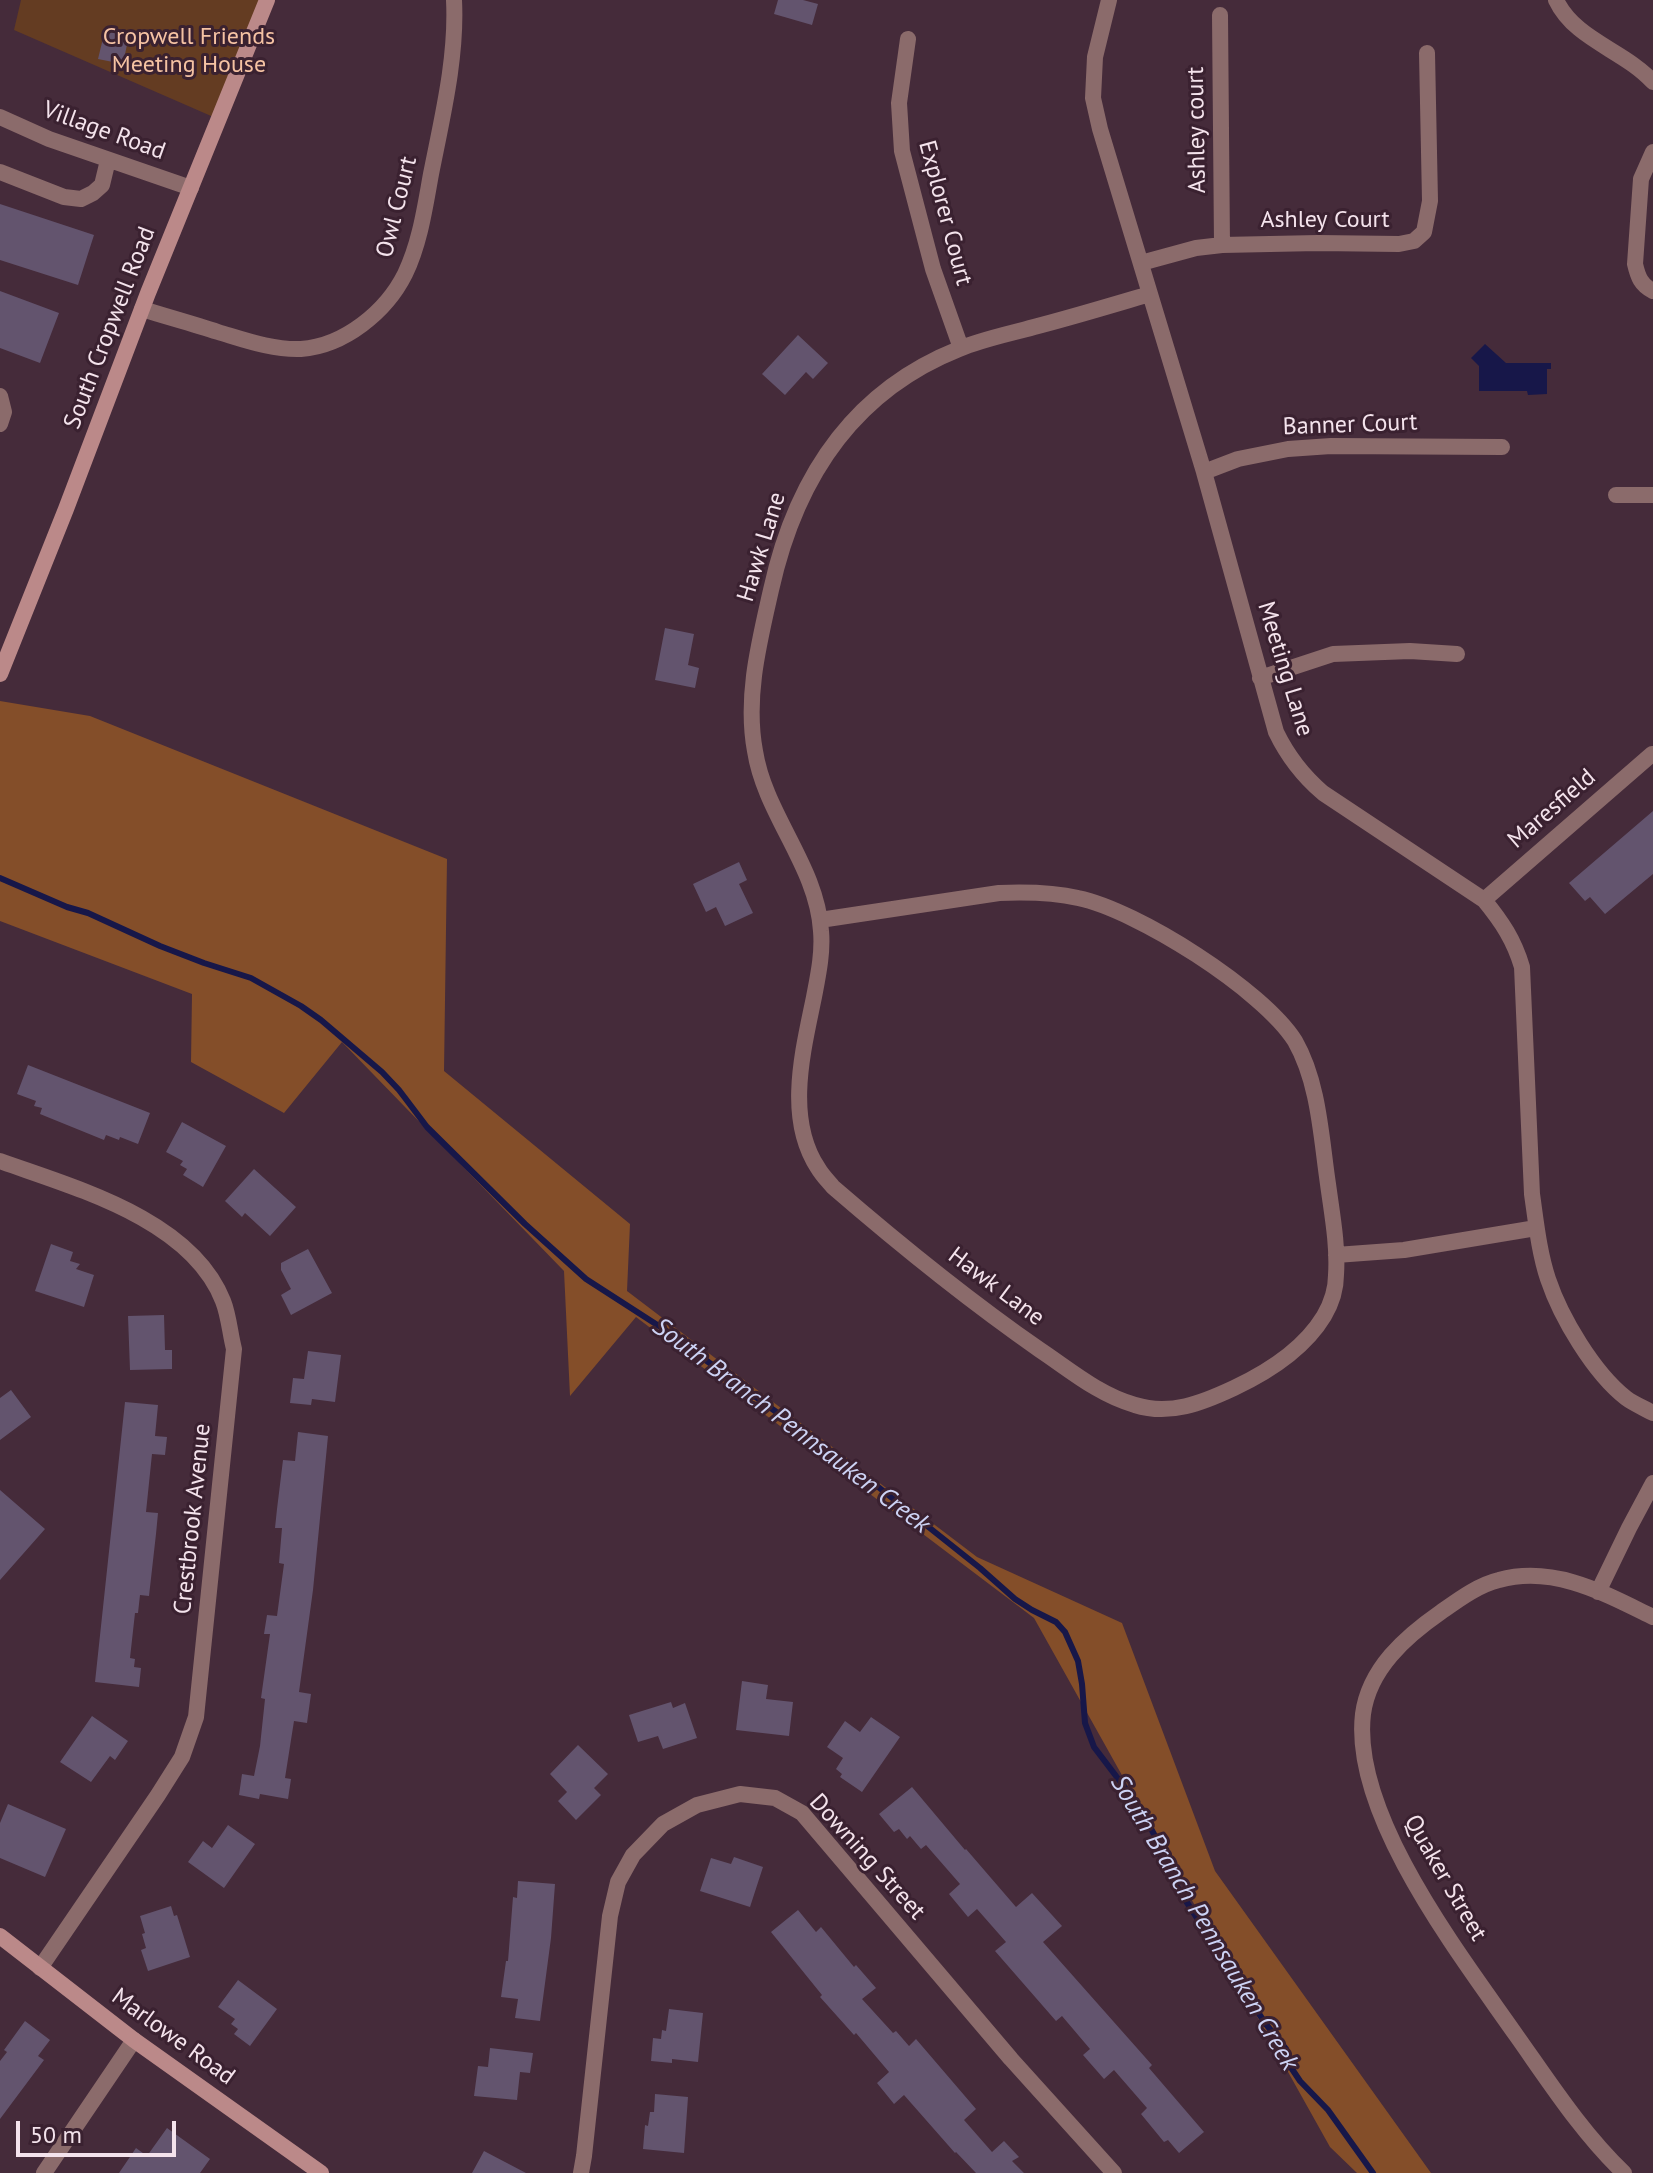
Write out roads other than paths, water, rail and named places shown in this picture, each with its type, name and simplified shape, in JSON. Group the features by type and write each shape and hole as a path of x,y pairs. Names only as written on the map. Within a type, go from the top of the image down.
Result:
{"street":[{"name":"South Cropwell Road","path":"0,674 142,309 267,0"},
{"name":"Owl Court","path":"142,309 257,345 303,349 328,343 351,332 373,316 391,297 405,274 423,218 449,69 455,20 454,0"},
{"name":"Meeting Lane","path":"1109,0 1095,57 1093,98 1204,472 1276,732 1301,773 1323,793 1484,900 1504,923 1522,967 1530,1164 1536,1228 1548,1279 1599,1373 1627,1399 1653,1413"},
{"path":"1556,0 1562,13 1575,26 1630,62 1653,82"},
{"name":"Ashley court","path":"1220,15 1222,245"},
{"name":"Explorer Court","path":"908,39 899,103 902,151 944,306 961,348"},
{"name":"Ashley Court","path":"1141,263 1196,248 1222,245 1399,244 1414,241 1424,232 1430,201 1427,53"},
{"name":"Village Road","path":"0,117 49,139 191,188"},
{"path":"1653,152 1641,179 1635,264 1644,287 1653,291"},
{"path":"0,172 64,197 81,199 102,185 108,160"},
{"name":"Hawk Lane","path":"820,920 999,893 1026,892 1080,898 1154,928 1243,988 1280,1022 1294,1041 1305,1064 1315,1101 1336,1255 1336,1278 1333,1297 1310,1335 1272,1367 1206,1402 1159,1410 1109,1395 1007,1328 959,1292 833,1187 817,1167 806,1143 800,1117 799,1091 821,957 820,920 810,883 764,785 755,756 751,697 775,570 807,485 841,435 861,412 908,374 961,348 1150,294"},
{"path":"0,396 4,412 0,424"},
{"name":"Banner Court","path":"1204,472 1238,459 1288,449 1331,446 1502,447"},
{"path":"1616,495 1653,495"},
{"path":"1260,678 1333,654 1410,651 1457,654"},
{"name":"Maresfield","path":"1484,900 1652,754"},
{"name":"Crestbrook Avenue","path":"0,1161 115,1203 170,1235 207,1271 223,1302 234,1349 196,1717 182,1757 40,1968"},
{"path":"1336,1255 1404,1250 1536,1228"},
{"path":"1598,1592 1653,1483"},
{"name":"Quaker Street","path":"1624,2173 1595,2143 1556,2090 1436,1920 1402,1860 1367,1771 1362,1741 1363,1712 1372,1684 1406,1638 1462,1598 1496,1580 1544,1575 1568,1580 1653,1617"},
{"name":"Downing Street","path":"581,2173 610,1916 618,1882 633,1855 663,1824 697,1805 740,1794 775,1798 802,1813 1011,2059 1114,2173"},
{"name":"Marlowe Road","path":"0,1936 134,2040 321,2173"},
{"path":"44,2173 134,2040"}],"waterway":[{"name":"South Branch Pennsauken Creek","path":"0,878 160,946 251,978 321,1020 382,1072 427,1127 586,1279 662,1328 877,1486 1015,1599 1056,1622 1065,1632 1078,1661 1085,1723 1094,1747 1138,1805 1155,1836 1164,1867 1265,2023 1286,2049 1290,2066 1328,2110 1373,2173"}],"park label":[{"name":"Cropwell Friends Meeting House","path":"189,51"}]}
